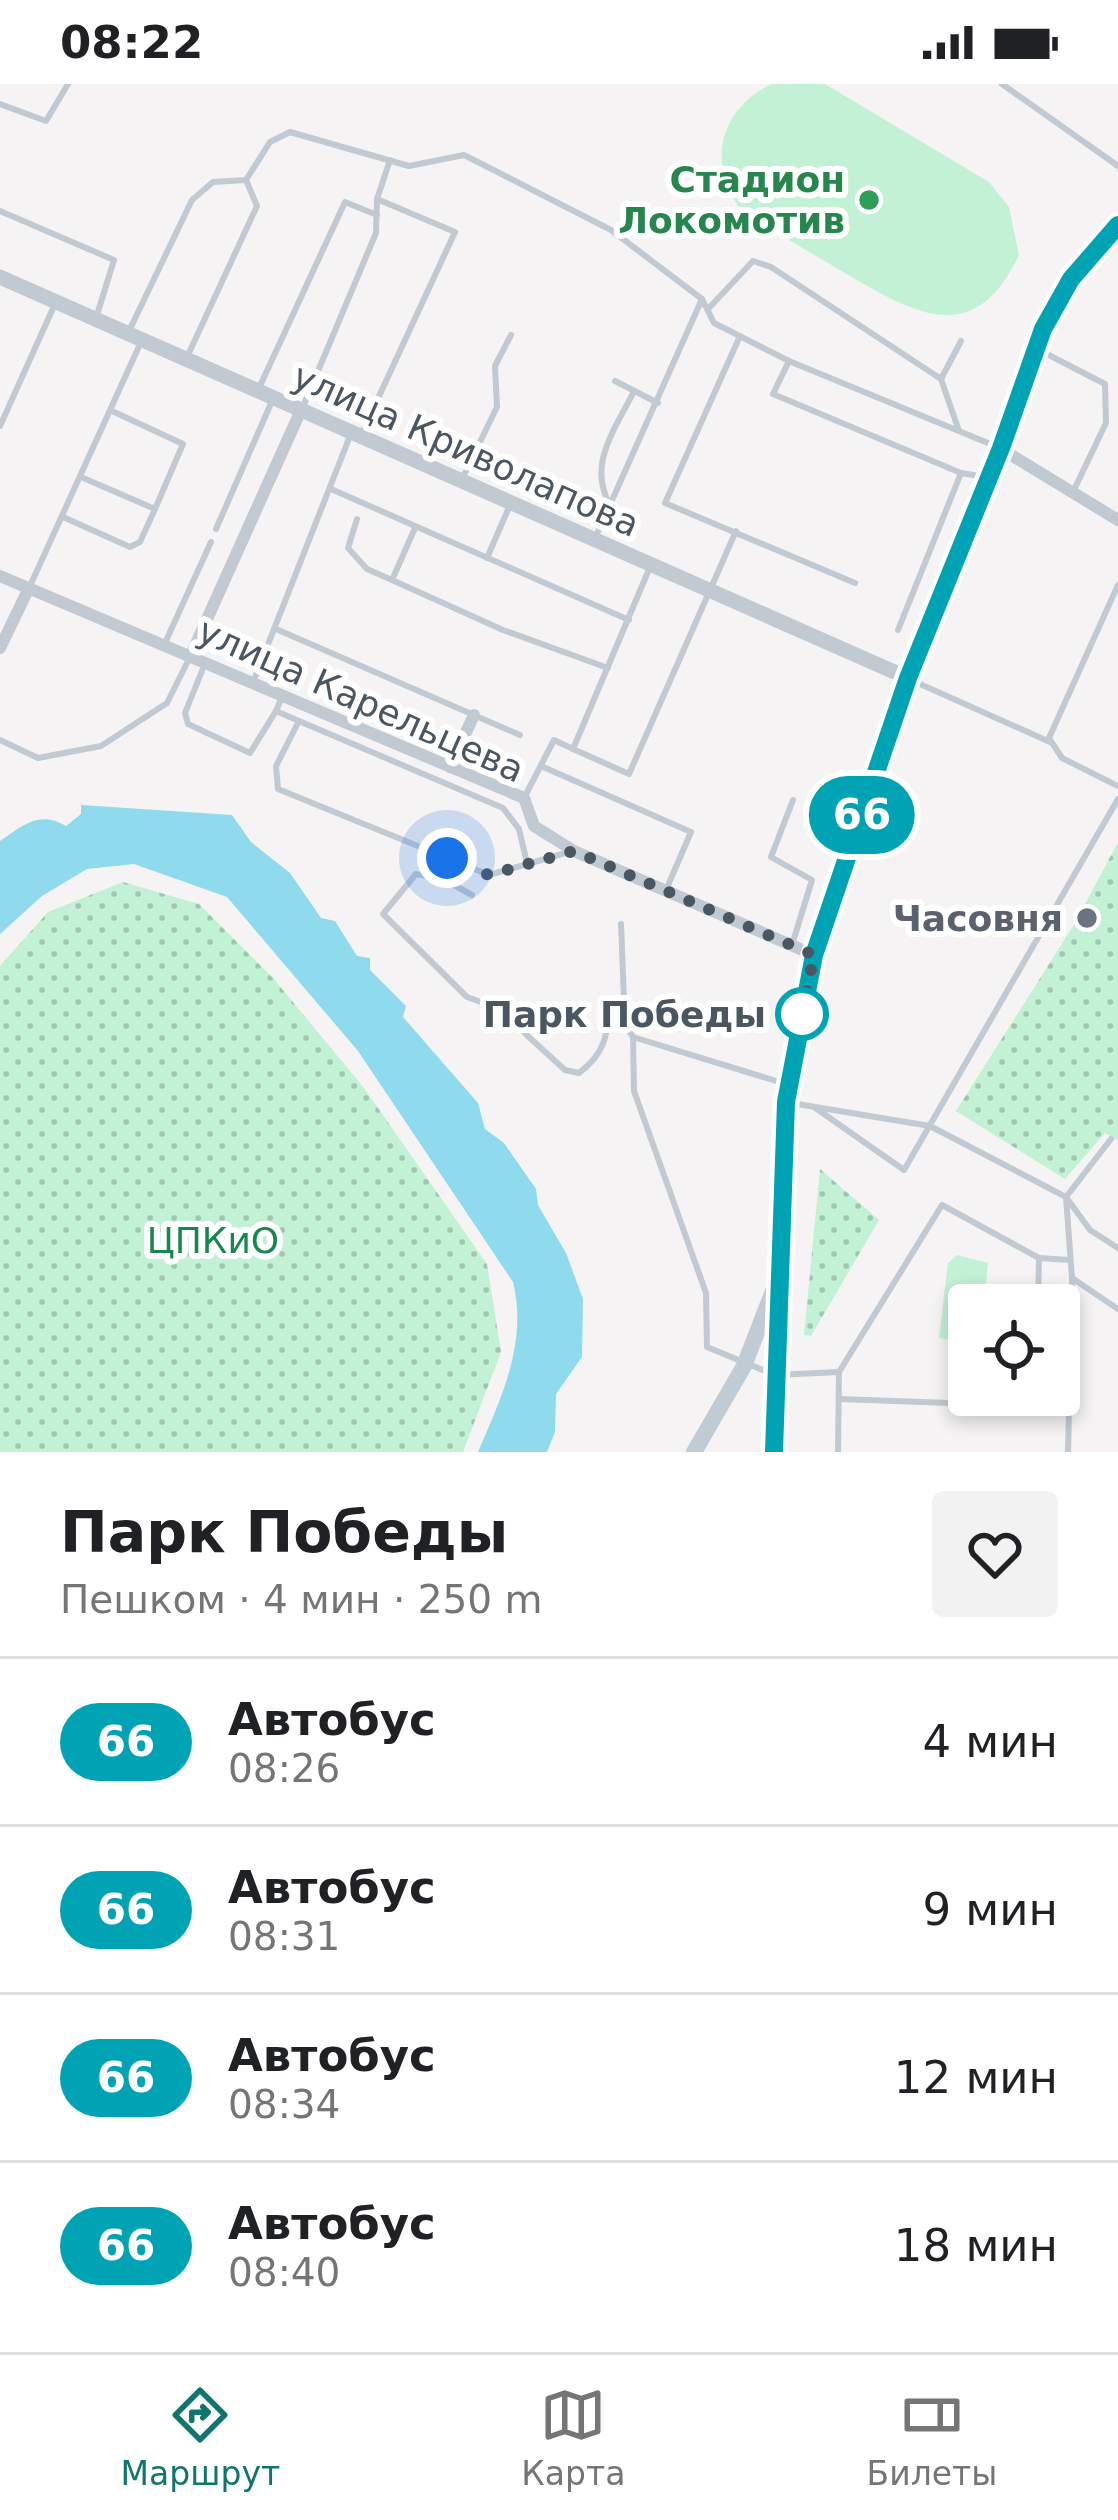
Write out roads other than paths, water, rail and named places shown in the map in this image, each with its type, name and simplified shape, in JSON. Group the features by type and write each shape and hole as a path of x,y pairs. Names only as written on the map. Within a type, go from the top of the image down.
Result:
{"main road":[{"path":"694,1452 744,1366 778,1278 787,1094 814,955 908,678 1036,349 1071,279 1118,225"}],"street":[{"name":"улица Криволапова","path":"1,282 908,678"},
{"path":"190,657 301,410"},
{"path":"1001,448 1118,520"},
{"name":"улица Карельцева","path":"0,576 206,663 253,685 278,705 524,798 528,816 541,833 574,851 814,955"},
{"path":"0,648 28,590"},
{"path":"450,767 474,715"},
{"path":"774,1452 778,1278"}],"lane":[{"path":"0,104 46,121 68,84"},
{"path":"1002,84 1118,166"},
{"path":"246,180 270,142 290,132 409,166 464,155 610,230 702,298 714,323 789,361 1001,448"},
{"path":"301,410 379,215 377,199 390,160"},
{"path":"28,590 111,411 135,338 192,200 213,182 246,180"},
{"path":"186,360 257,206 246,180"},
{"path":"253,685 356,434 455,232 377,199"},
{"path":"216,529 344,202 379,215"},
{"path":"0,211 115,260 94,320"},
{"path":"707,310 753,261 771,267 941,379 959,431"},
{"path":"595,538 702,298"},
{"path":"0,426 55,302"},
{"path":"461,480 497,407 495,366 511,334"},
{"path":"740,336 664,503 855,583"},
{"path":"941,379 961,341"},
{"path":"1036,349 1106,384 1106,423 1073,492"},
{"path":"789,361 773,394 961,473 988,477"},
{"path":"615,381 658,403"},
{"path":"610,505 598,484 598,463 634,391"},
{"path":"63,517 130,547 140,542 155,509 183,444 111,411"},
{"path":"898,630 961,473"},
{"path":"81,477 155,509"},
{"path":"332,489 629,620"},
{"path":"487,558 512,502"},
{"path":"358,519 348,548 367,568 503,630 608,668"},
{"path":"392,580 416,527"},
{"path":"524,798 554,740 628,774 736,531"},
{"path":"164,646 211,542"},
{"path":"573,749 651,563"},
{"path":"1050,742 1118,585"},
{"path":"276,629 520,735"},
{"path":"0,740 38,758 101,746 166,703 190,657"},
{"path":"206,663 185,713 188,724 250,753 278,705 299,722 503,808 518,828 527,863"},
{"path":"908,678 1050,742 1062,758 1118,785"},
{"path":"299,722 276,766 278,790 489,875 574,851"},
{"path":"541,766 691,832 666,890"},
{"path":"633,1037 814,1107 904,1171 1118,799"},
{"path":"792,945 812,880 771,857 794,800"},
{"path":"518,828 528,816"},
{"path":"472,896 442,879 416,874 383,914 467,997 497,1009 565,1070 579,1073 593,1063 604,1047 609,1007"},
{"path":"621,924 625,1025 633,1037 634,1091 706,1293 707,1347 775,1375 839,1372"},
{"path":"814,1107 929,1126 1066,1197 1090,1230 1118,1247"},
{"path":"1072,1284 1066,1197 1111,1139"},
{"path":"838,1452 839,1372 942,1205 1039,1258 1069,1260"},
{"path":"1038,1284 1039,1258"},
{"path":"1072,1278 1118,1309"},
{"path":"839,1399 948,1403"},
{"path":"1068,1452 1070,1416"}],"water":[{"path":"81,805 232,815 251,842 290,873 321,918 335,921 357,956 370,958 370,970 406,1006 403,1017 478,1103 485,1129 504,1143 536,1189 538,1205 566,1253 583,1299 582,1357 556,1394 555,1432 547,1452 478,1452 515,1348 513,1282 358,1051 227,897 134,864 87,869 42,896 0,934 0,841 40,819 66,826 81,814"}],"place":[{"name":"Стадион Локомотив","path":"869,200"},
{"name":"Часовня","path":"1087,918"},
{"name":"Парк Победы","path":"802,1014"}],"park label":[{"name":"ЦПКиО","path":"213,1240"}]}
